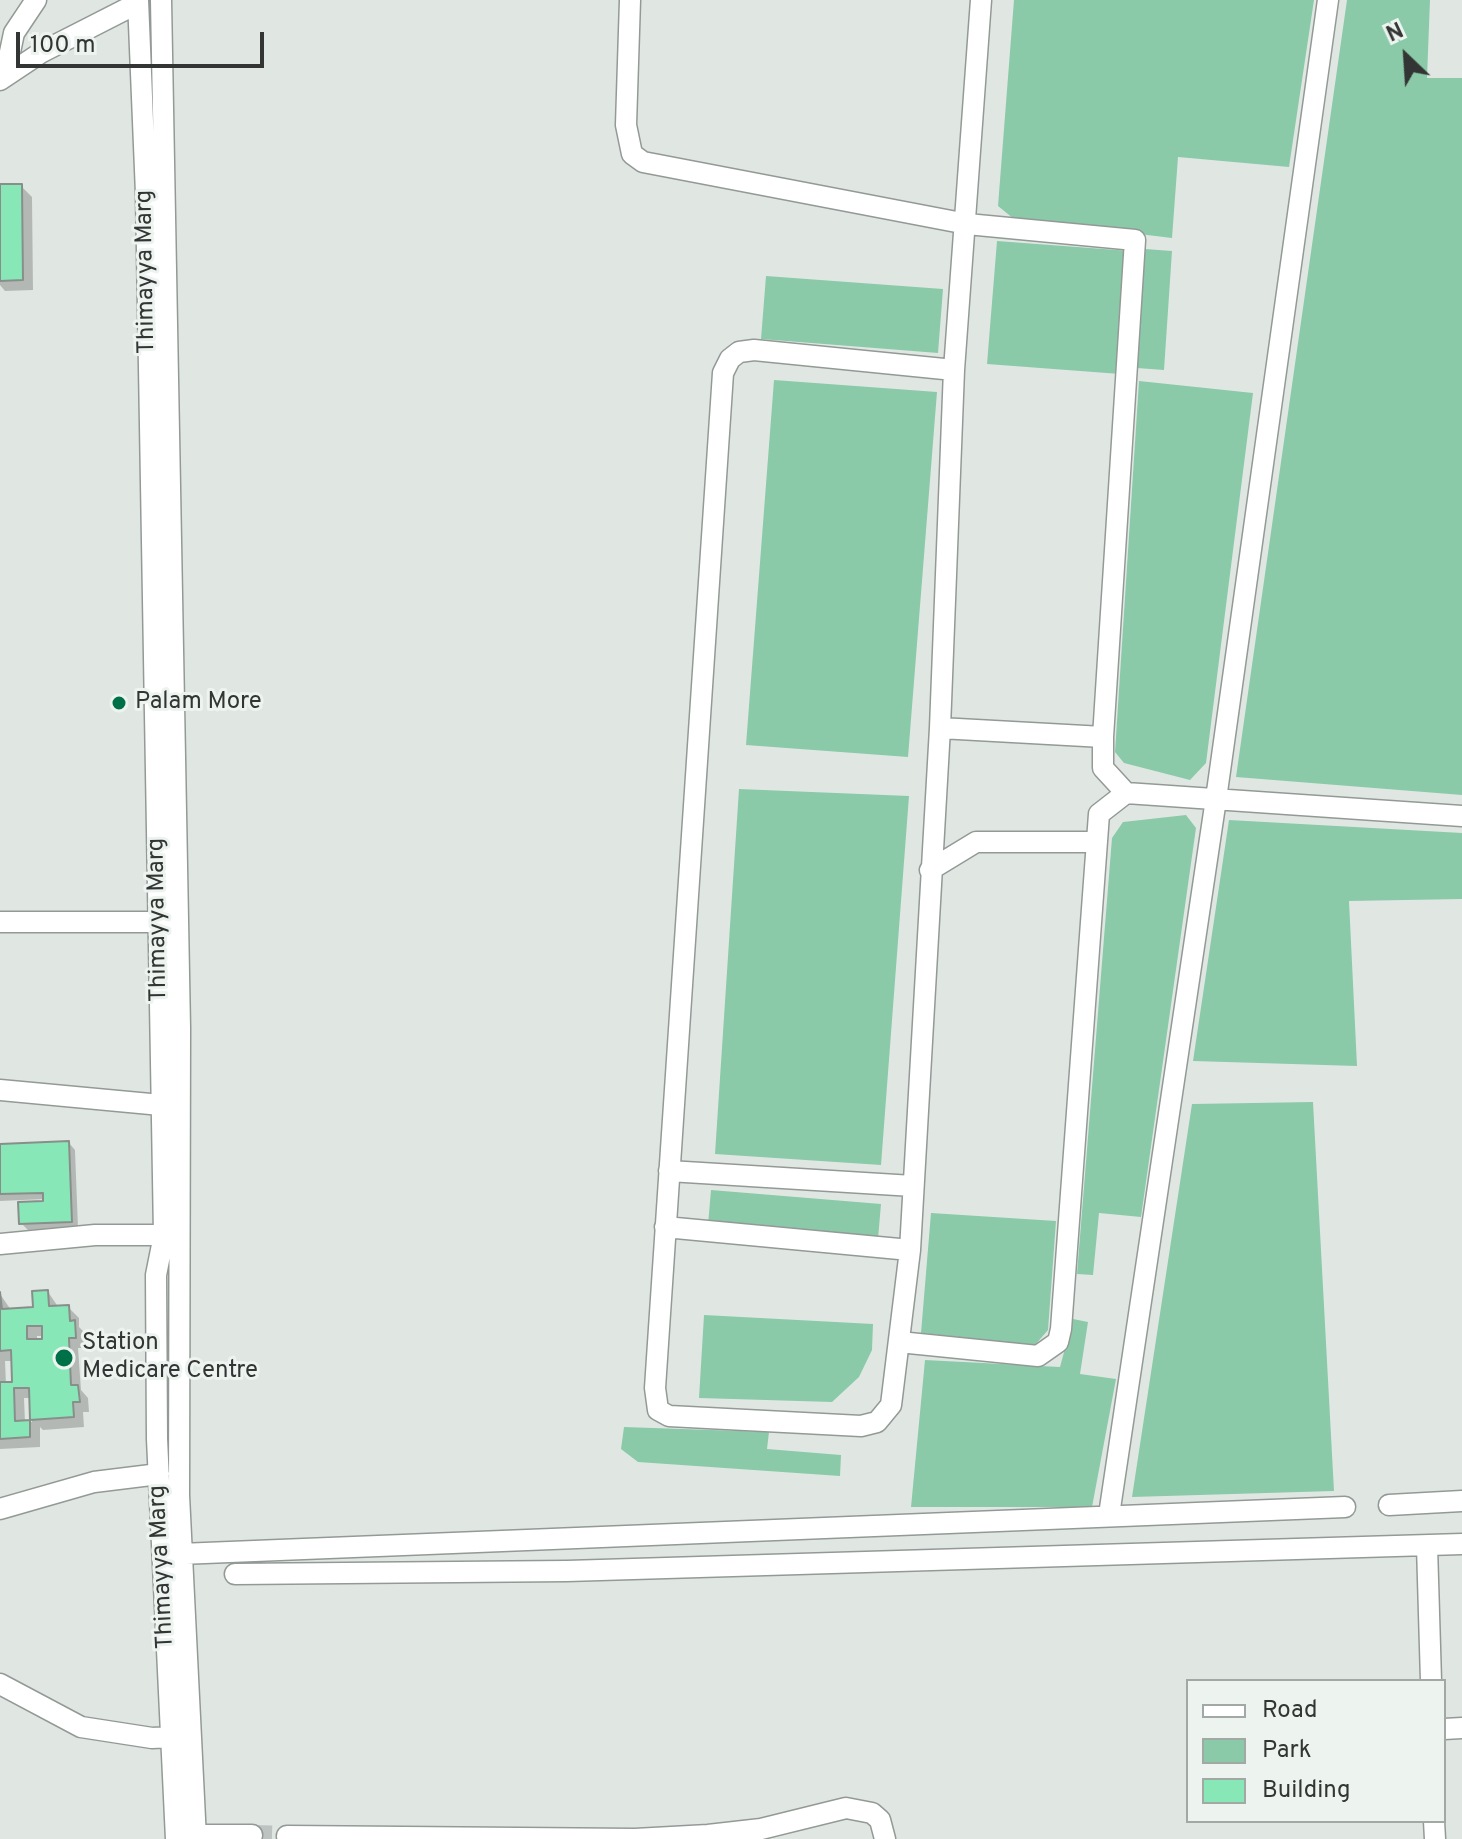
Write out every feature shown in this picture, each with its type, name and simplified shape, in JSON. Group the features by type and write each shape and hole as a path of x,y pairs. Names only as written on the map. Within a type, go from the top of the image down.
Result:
{"street":[{"path":"2,78 14,33 36,0"},
{"name":"Thimayya Marg","path":"161,0 170,1028 189,1838"},
{"path":"630,0 626,125 632,154 643,162 967,224 1135,240 1103,737 1103,768 1126,793"},
{"path":"954,370 754,350 739,352 730,359 723,373 655,1401 658,1410 669,1416 861,1426 877,1422 891,1405 910,1250 940,728 954,370 981,0"},
{"path":"1109,1515 1216,799 1328,0"},
{"path":"2,78 138,1"},
{"name":"Thimayya Marg","path":"138,1 169,922"},
{"path":"940,728 1103,737"},
{"path":"899,1342 1038,1356 1058,1342 1099,814 1126,793 1462,816"},
{"path":"930,870 976,842 1096,842"},
{"path":"0,922 169,922"},
{"name":"Thimayya Marg","path":"170,1028 161,1105 164,1235 156,1275 159,1474 173,1737 189,1838"},
{"path":"0,1090 161,1105"},
{"path":"669,1171 913,1186"},
{"path":"665,1227 910,1250"},
{"path":"0,1244 79,1236 164,1235"},
{"path":"0,1509 94,1482 159,1474"},
{"path":"1389,1505 1462,1501"},
{"path":"180,1554 1345,1507"},
{"path":"235,1574 567,1571 1462,1544"},
{"path":"1427,1546 1431,1679"},
{"path":"0,1684 81,1727 152,1738 173,1737"},
{"path":"287,1836 635,1839 736,1833 846,1808 872,1813 880,1820 885,1839"},
{"path":"189,1838 252,1835"}],"green space":[{"path":"1014,0 1314,0 1289,167 1178,157 1172,238 1014,219 998,206"},
{"path":"1347,0 1430,0 1427,78 1462,78 1462,795 1236,777"},
{"path":"997,241 1130,251 1120,374 987,364"},
{"path":"1145,249 1172,251 1164,370 1137,368"},
{"path":"766,276 943,289 938,353 761,339"},
{"path":"774,380 937,392 908,757 746,745"},
{"path":"1139,381 1253,393 1206,763 1190,780 1124,763 1115,752"},
{"path":"739,789 909,796 881,1165 715,1154"},
{"path":"1186,815 1196,828 1141,1217 1099,1213 1093,1275 1077,1274 1112,838 1123,822"},
{"path":"1229,820 1462,833 1462,899 1349,901 1357,1066 1193,1061"},
{"path":"1313,1102 1334,1491 1132,1497 1192,1104"},
{"path":"711,1190 881,1204 878,1239 708,1225"},
{"path":"931,1213 1056,1221 1048,1330 1035,1345 921,1333"},
{"path":"704,1315 873,1324 872,1350 859,1377 832,1402 699,1398"},
{"path":"1073,1319 1088,1322 1080,1374 1116,1379 1092,1507 911,1507 925,1360 1060,1367"},
{"path":"624,1427 769,1432 767,1449 841,1455 840,1476 638,1462 621,1449"}],"building":[{"path":"0,184 22,184 23,280 0,281"},
{"path":"69,1141 72,1222 19,1224 18,1202 43,1201 43,1193 0,1194 0,1144"},
{"path":"48,1290 49,1306 69,1305 70,1321 75,1320 76,1338 69,1338 71,1385 78,1385 80,1402 73,1402 74,1417 30,1420 30,1437 0,1439 0,1382 12,1382 11,1350 0,1351 0,1292 2,1309 33,1307 32,1291","holes":["27,1326 42,1326 42,1339 27,1339","14,1388 29,1388 30,1420 15,1421"]}],"tunnel":[{"path":"252,1835 287,1836"}],"place":[{"name":"Palam More","path":"119,703"},
{"name":"Station Medicare Centre","path":"64,1358"}]}
